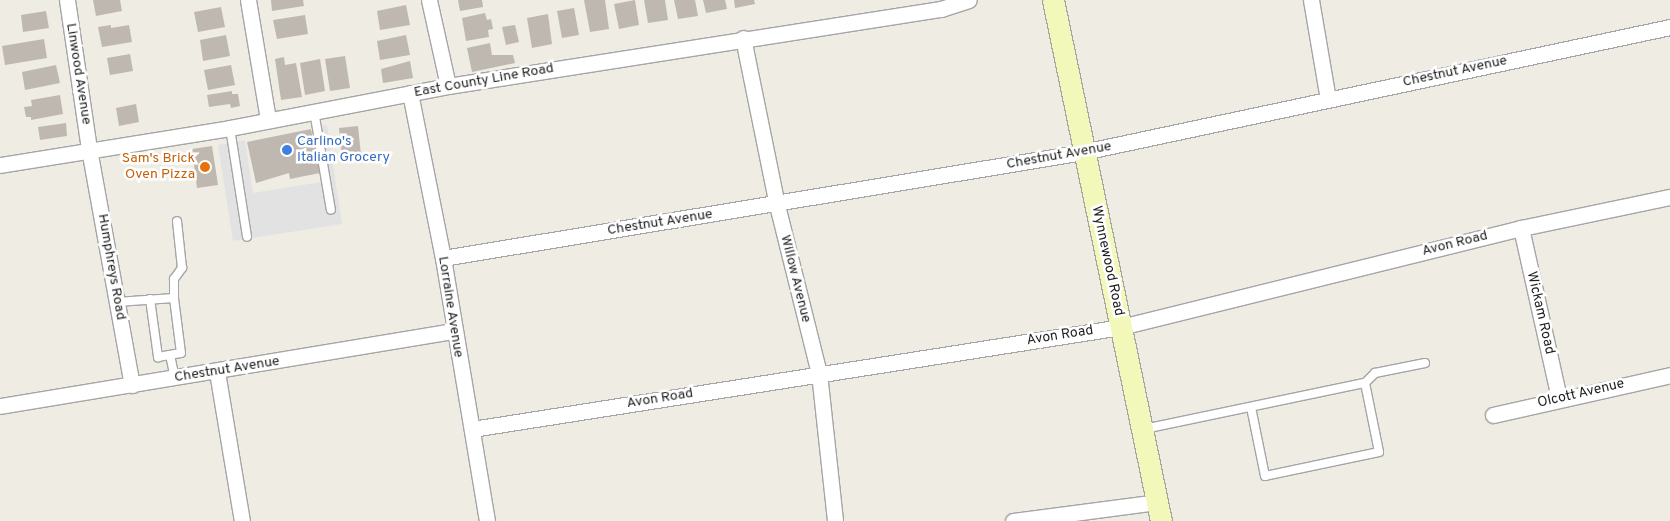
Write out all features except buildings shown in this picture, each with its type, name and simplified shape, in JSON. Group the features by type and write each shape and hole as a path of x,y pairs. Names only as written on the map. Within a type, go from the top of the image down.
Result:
{"main road":[{"name":"Wynnewood Road","path":"1053,0 1159,511"}],"street":[{"name":"Linwood Avenue","path":"67,0 89,149"},
{"path":"248,0 268,120"},
{"path":"430,0 448,86"},
{"path":"1311,0 1328,99"},
{"name":"East County Line Road","path":"0,165 89,149 230,128 448,86 743,38 941,9 962,1"},
{"name":"Chestnut Avenue","path":"443,258 777,205 1083,152 1670,27"},
{"name":"Willow Avenue","path":"743,38 777,205 819,373 835,521"},
{"name":"Lorraine Avenue","path":"410,93 443,258 487,521"},
{"name":"Humphreys Road","path":"89,149 132,385"},
{"name":"Avon Road","path":"472,429 1121,327 1520,228 1670,197"},
{"name":"Wickam Road","path":"1520,228 1559,398"},
{"name":"Chestnut Avenue","path":"0,406 217,372 454,331"},
{"path":"217,372 242,521"},
{"name":"Olcott Avenue","path":"1493,416 1559,398 1670,375"},
{"path":"1013,521 1159,511"}],"lane":[{"path":"314,111 330,210"},
{"path":"230,128 247,237"},
{"path":"150,300 158,357 181,353 174,298 174,279 182,268 176,221"},
{"path":"117,302 174,298"},
{"path":"170,355 174,378"},
{"path":"1142,429 1365,383 1375,373 1425,363"},
{"path":"1251,407 1265,476 1379,452 1365,383"}],"shaded area":[{"path":"327,125 342,224 233,241 218,145 245,140 253,193 322,182 314,127"}],"place":[{"name":"Carlino's Italian Grocery","path":"287,150"},
{"name":"Sam's Brick Oven Pizza","path":"205,167"}]}
